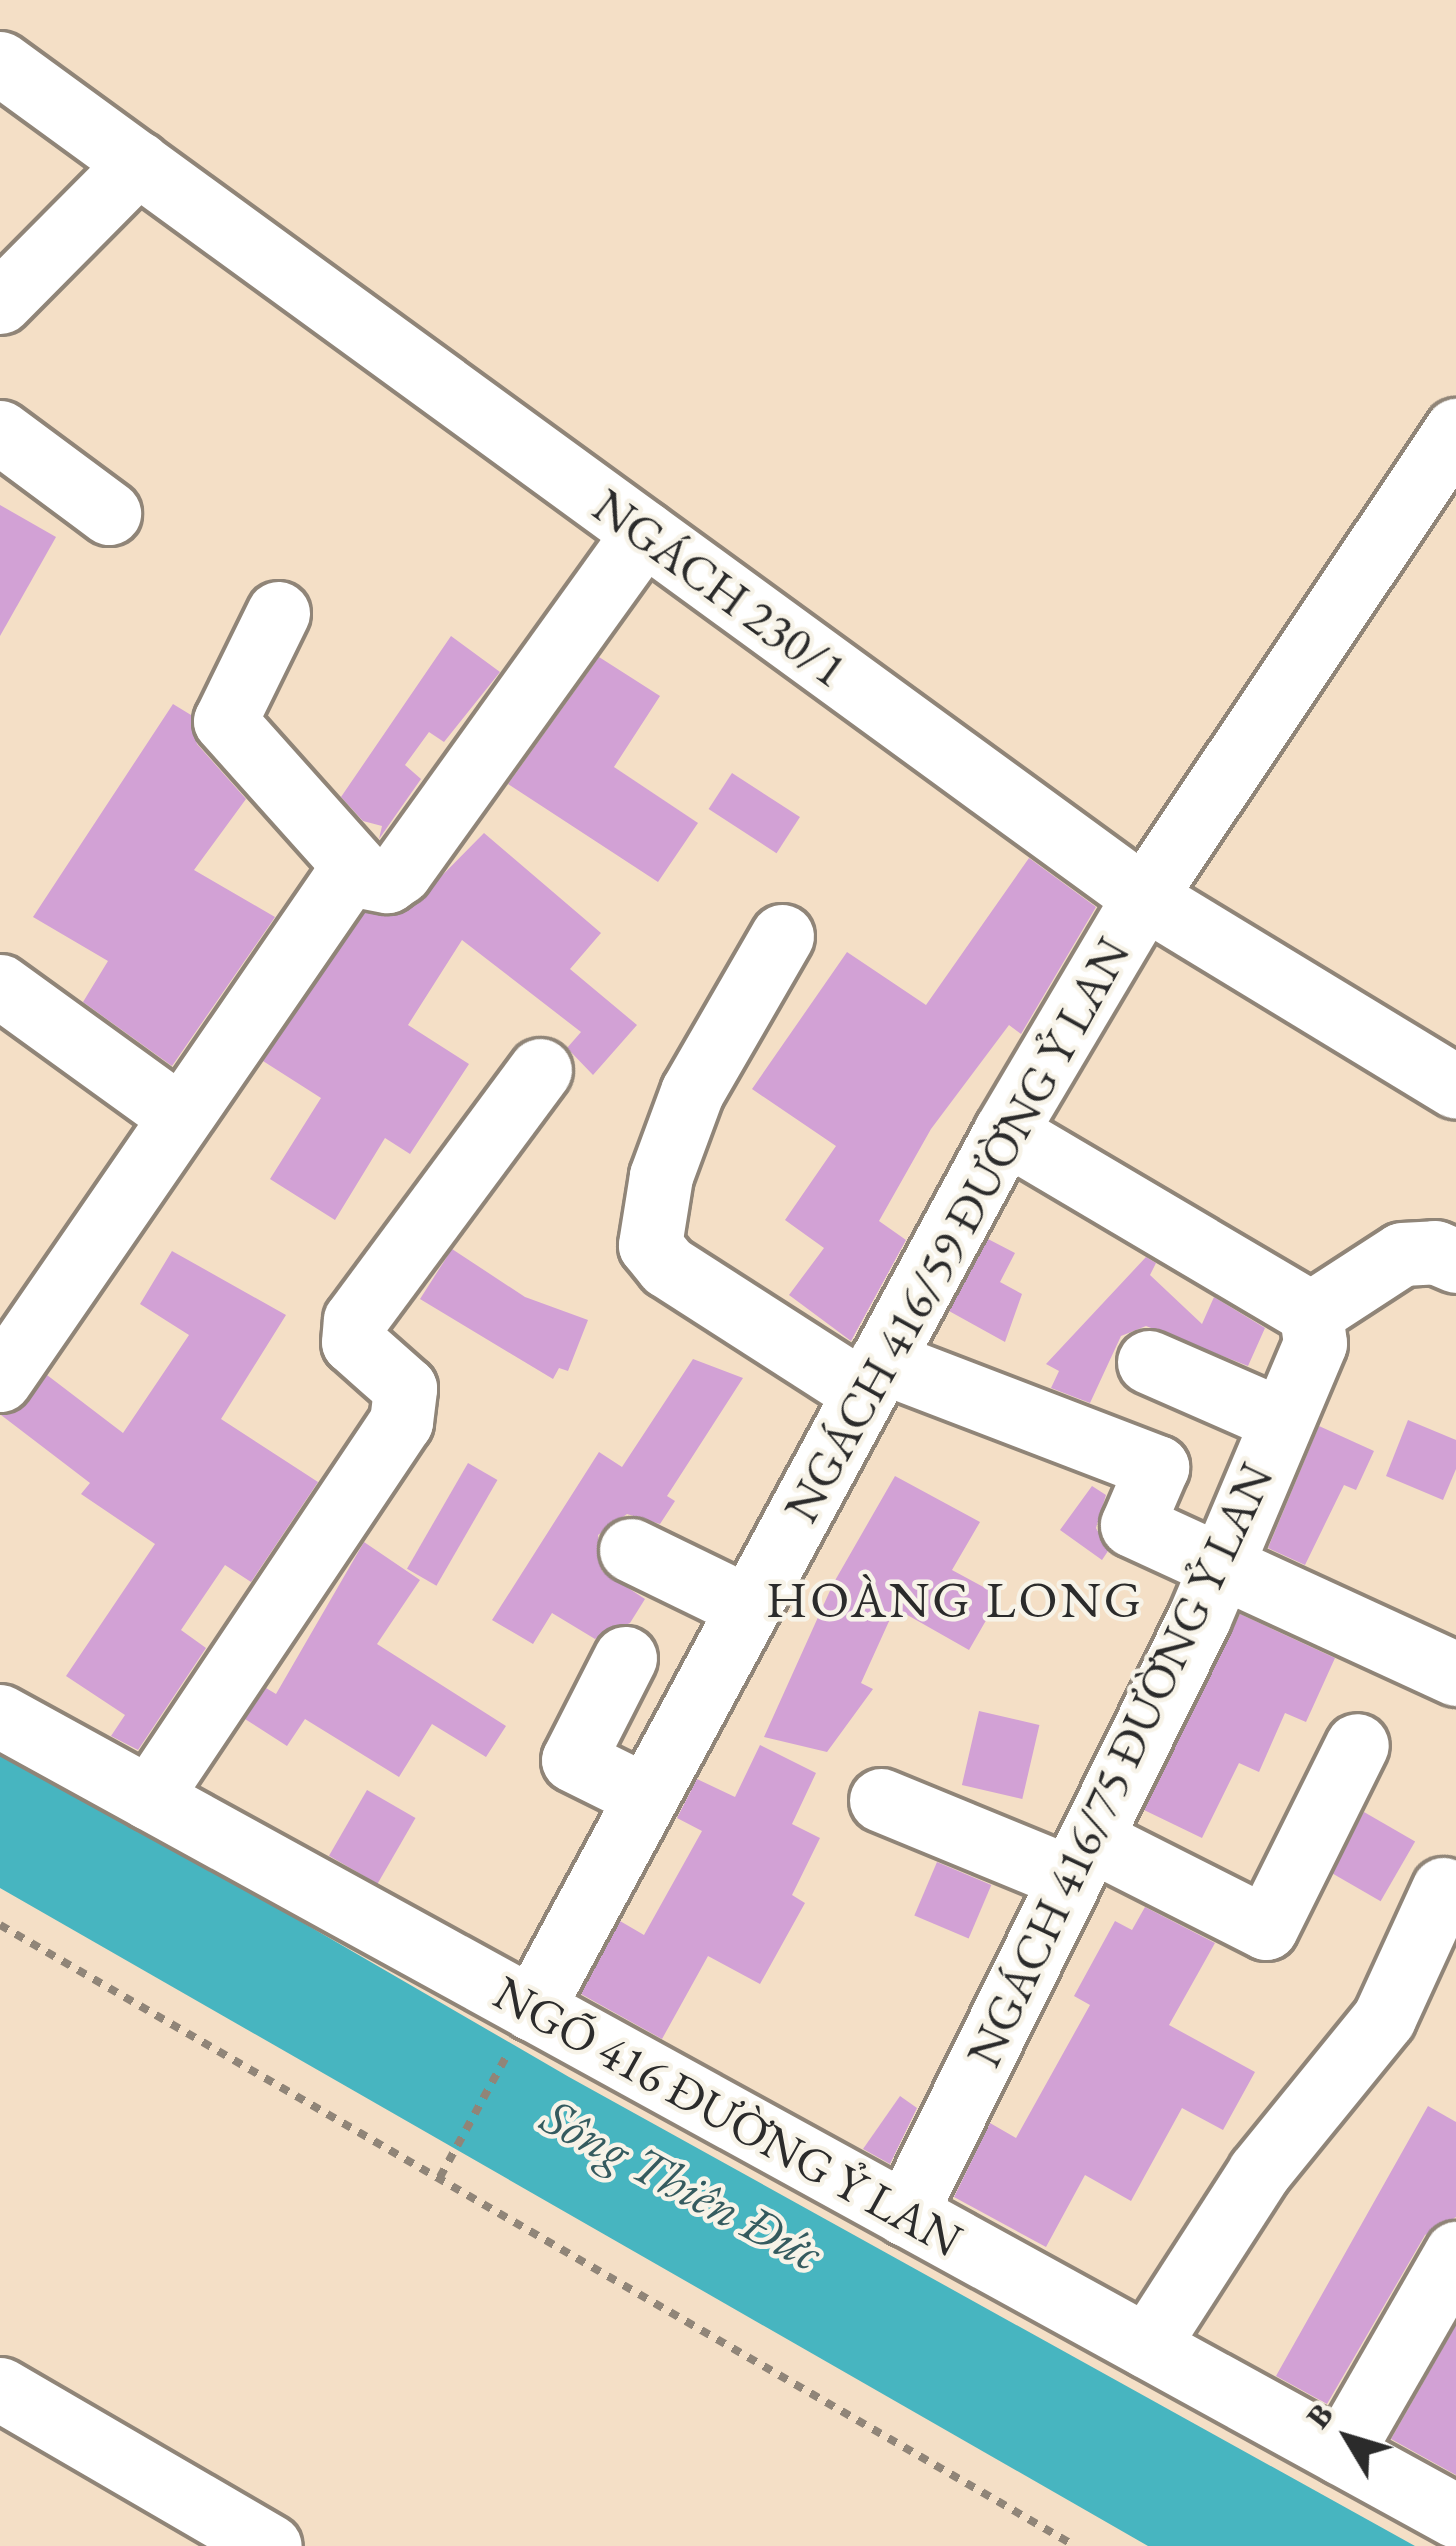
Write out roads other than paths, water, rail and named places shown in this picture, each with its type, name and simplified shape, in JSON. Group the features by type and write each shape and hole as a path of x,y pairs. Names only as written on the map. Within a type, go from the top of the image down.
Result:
{"street":[{"name":"NGÁCH 230/1","path":"0,63 1144,897 1456,1087"},
{"path":"0,302 138,164"},
{"name":"NGÁCH 416/59 ĐƯỜNG Ỷ LAN","path":"532,2008 1005,1132 1144,897 1456,430"},
{"path":"0,432 110,513"},
{"path":"278,613 225,721 361,873 387,881 400,872 644,532"},
{"path":"0,1380 177,1114 341,884 361,873"},
{"path":"782,936 692,1092 661,1176 650,1245 667,1266 872,1377 1157,1467 1132,1525 1456,1674"},
{"path":"0,986 177,1114"},
{"path":"149,1798 401,1422 405,1388 353,1342 355,1320 540,1070"},
{"path":"1005,1132 1311,1313 1402,1253 1435,1252 1456,1261"},
{"name":"NGÁCH 416/75 ĐƯỜNG Ỷ LAN","path":"905,2214 1220,1564 1315,1343 1311,1313"},
{"path":"1149,1362 1282,1420"},
{"path":"631,1550 748,1607"},
{"path":"625,1658 573,1760 646,1796"},
{"name":"NGÕ 416 ĐƯỜNG Ỷ LAN","path":"0,1716 1456,2516"},
{"path":"881,1800 1080,1858 1266,1928 1358,1745"},
{"path":"1147,2347 1259,2172 1359,2057 1443,1889"},
{"path":"1341,2453 1454,2263"},
{"path":"0,2389 270,2546"}],"water":[{"name":"Sông Thiên Đức","path":"0,1747 569,2077 1415,2546 1148,2546 0,1888"}],"district":[{"name":"HOÀNG LONG","path":"955,1599"}]}
